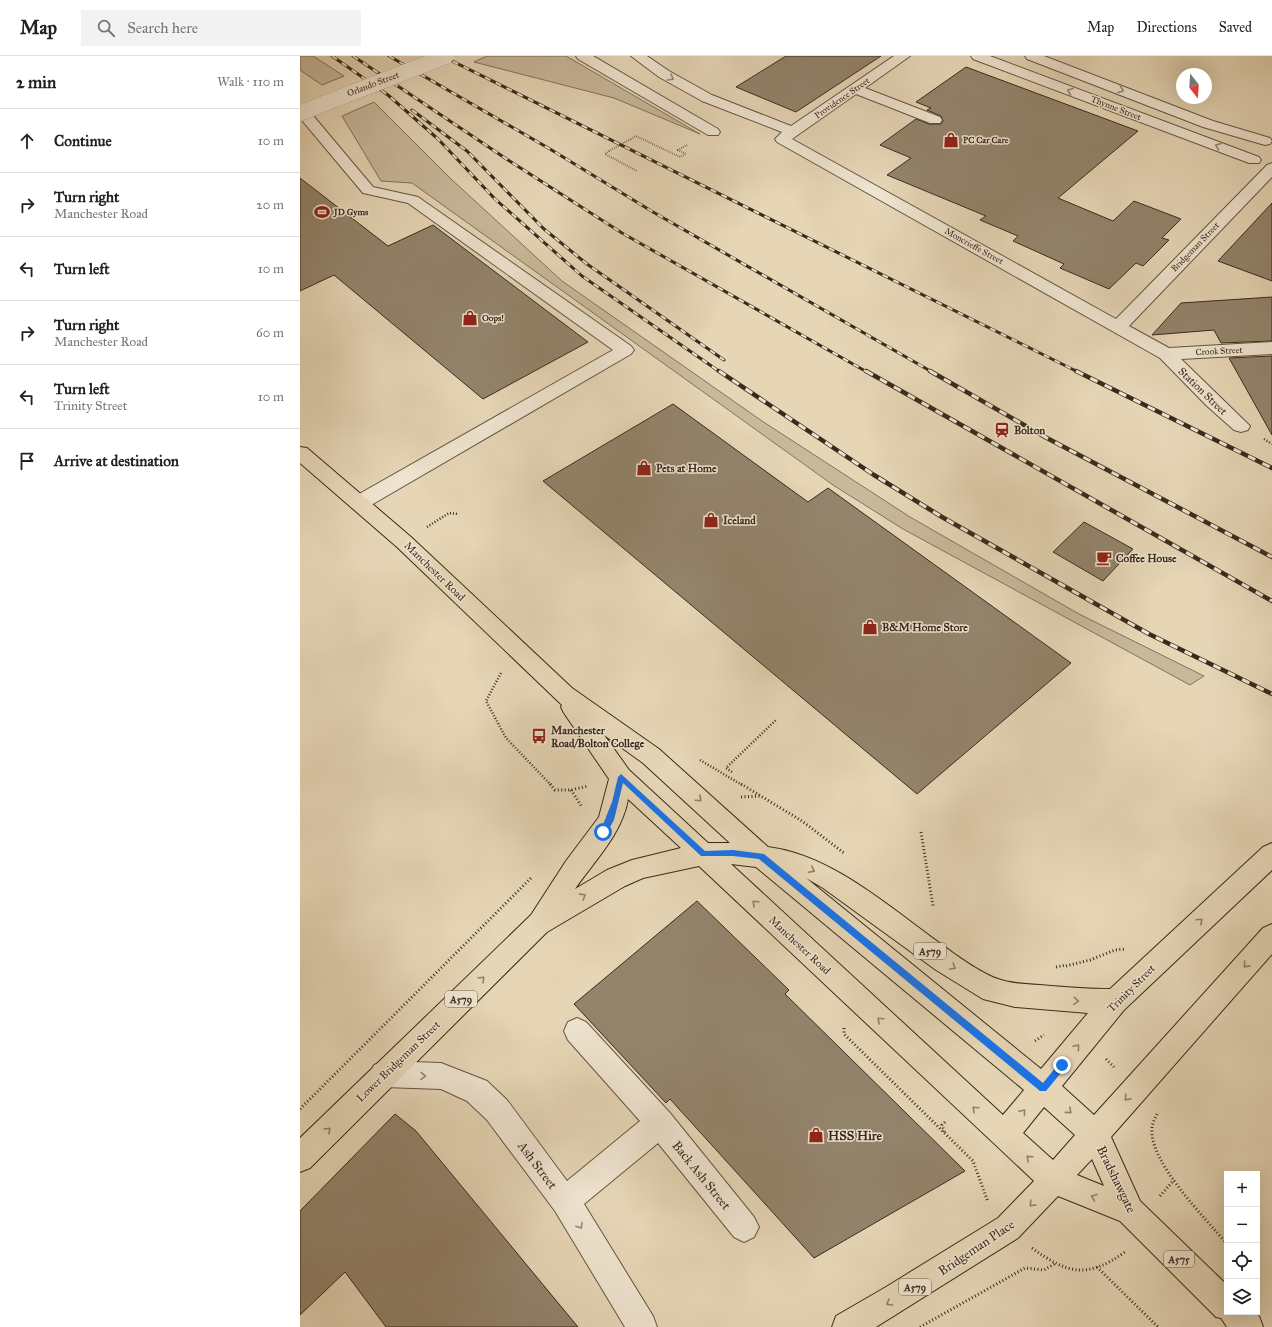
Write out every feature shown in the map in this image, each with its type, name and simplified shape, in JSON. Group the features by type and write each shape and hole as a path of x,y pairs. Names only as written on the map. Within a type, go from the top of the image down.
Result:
{"main road":[{"name":"Manchester Road","path":"300,454 404,542 564,694 651,756 761,856 1043,1088 1095,1134"},
{"name":"Manchester Road","path":"564,694 621,777 1004,1135 1054,1180 1130,1211"},
{"path":"538,924 575,868 603,832 614,808 621,777"},
{"name":"A579","path":"704,854 733,853 761,856 781,859 808,867 832,880 944,962 992,990 1021,996 1115,1002"},
{"name":"Lower Bridgeman Street","path":"300,1158 538,924 616,878 641,868 704,854"},
{"name":"Trinity Street","path":"1004,1135 1115,1002 1272,854"},
{"name":"A579","path":"1054,1180 1272,936"},
{"name":"Bradshawgate","path":"1095,1134 1130,1211 1224,1303"},
{"name":"Bridgeman Place","path":"847,1327 897,1298 1008,1228 1054,1180"},
{"path":"1236,1315 1248,1327"}],"street":[{"name":"Orlando Street","path":"300,113 446,56"},
{"path":"583,56 713,132"},
{"name":"Moncrieffe Street","path":"638,56 664,74 707,98 788,135 1166,354"},
{"name":"Providence Street","path":"788,135 903,56"},
{"name":"Thynne Street","path":"978,56 1272,168"},
{"name":"Thynne Street","path":"1032,56 1208,124 1269,140"},
{"path":"855,89 935,120"},
{"path":"300,109 368,190 413,200 625,350 359,503"},
{"path":"1254,160 1250,155 1252,146 1269,140"},
{"name":"Bridgeman Street","path":"1119,326 1272,168"},
{"name":"Crook Street","path":"1166,354 1272,348"},
{"name":"Station Street","path":"1166,354 1213,402 1241,426"},
{"name":"Back Ash Street","path":"577,1031 660,1123 744,1227"},
{"name":"Ash Street","path":"384,1074 441,1076 477,1091 497,1110 565,1201 642,1327"},
{"path":"565,1201 660,1123"}],"path":[{"path":"637,171 605,154 636,136 670,153"},
{"path":"404,542 448,513 458,514"},
{"path":"515,648 486,701 506,738 555,790 571,790 621,777"},
{"path":"732,772 726,768 777,719"},
{"path":"921,832 933,906"},
{"path":"300,1110 537,872"},
{"path":"1063,970 1066,965 1090,960 1115,950 1172,948"},
{"path":"845,987 844,1034 973,1161 979,1175 982,1192 989,1204"},
{"path":"1158,1112 1151,1131 1156,1150 1174,1180 1226,1243"},
{"path":"942,1125 946,1135"},
{"path":"1158,1198 1174,1180"},
{"path":"1045,1258 1080,1272 1097,1267 1158,1327"},
{"path":"920,1327 1025,1268 1044,1270 1057,1263"}],"shaded area":[{"path":"300,56 313,56 344,76 322,85 300,70"},
{"path":"487,56 566,56 700,134 614,98 474,62"},
{"path":"374,102 450,178 562,281 762,421 910,517 1079,614 1204,676 1190,685 903,529 833,485 412,183 381,181 342,116"}],"building":[{"path":"786,56 881,56 796,112 736,87"},
{"path":"966,67 1138,131 1058,198 1113,221 1134,201 1181,219 1162,238 1169,240 1143,266 1136,263 1109,289 1060,268 1064,264 1013,241 1018,236 980,220 986,216 887,175 911,158 880,145 916,119 929,124 941,124 943,121 941,116 927,110 931,108 916,102"},
{"path":"300,178 388,246 433,225 588,342 483,399 334,275 300,291"},
{"path":"1272,203 1272,281 1218,261"},
{"path":"1272,297 1272,341 1221,343 1214,330 1152,335 1181,303"},
{"path":"1272,356 1272,435 1229,358"},
{"name":"B&M Home Store","path":"673,404 808,502 828,488 1071,663 917,794 543,481"},
{"path":"1084,522 1133,549 1103,581 1053,552"},
{"name":"HSS Hire","path":"697,901 789,990 785,994 965,1171 814,1258 670,1099 666,1103 574,1004"},
{"path":"395,1114 416,1131 578,1327 386,1327 345,1272 300,1315 300,1211"}],"railway":[{"path":"332,56 388,95 438,139 495,199 582,276 720,372"},
{"path":"353,56 508,160 622,233 867,372"},
{"path":"389,56 550,149 653,212 932,372"},
{"path":"442,56 1078,372"},
{"path":"412,110 467,151 544,229 587,264 724,360"},
{"path":"719,371 874,475 942,517 1149,634 1272,694"},
{"path":"866,371 1272,601"},
{"path":"930,371 1045,437 1272,557"},
{"path":"1076,371 1272,468"}],"place":[{"name":"PC Car Care","path":"951,140"},
{"name":"JD Gyms","path":"322,212"},
{"name":"Oops!","path":"470,318"},
{"name":"Bolton","path":"1002,430"},
{"name":"Pets at Home","path":"644,468"},
{"name":"Iceland","path":"711,520"},
{"name":"Coffee House","path":"1104,558"},
{"name":"B&M Home Store","path":"870,627"},
{"name":"Manchester Road/Bolton College","path":"539,736"},
{"name":"HSS Hire","path":"816,1135"}],"route":[{"path":"603,832 610,820 616,802 621,777 704,854 733,853 761,856 964,1025 1043,1088 1062,1065"}]}
